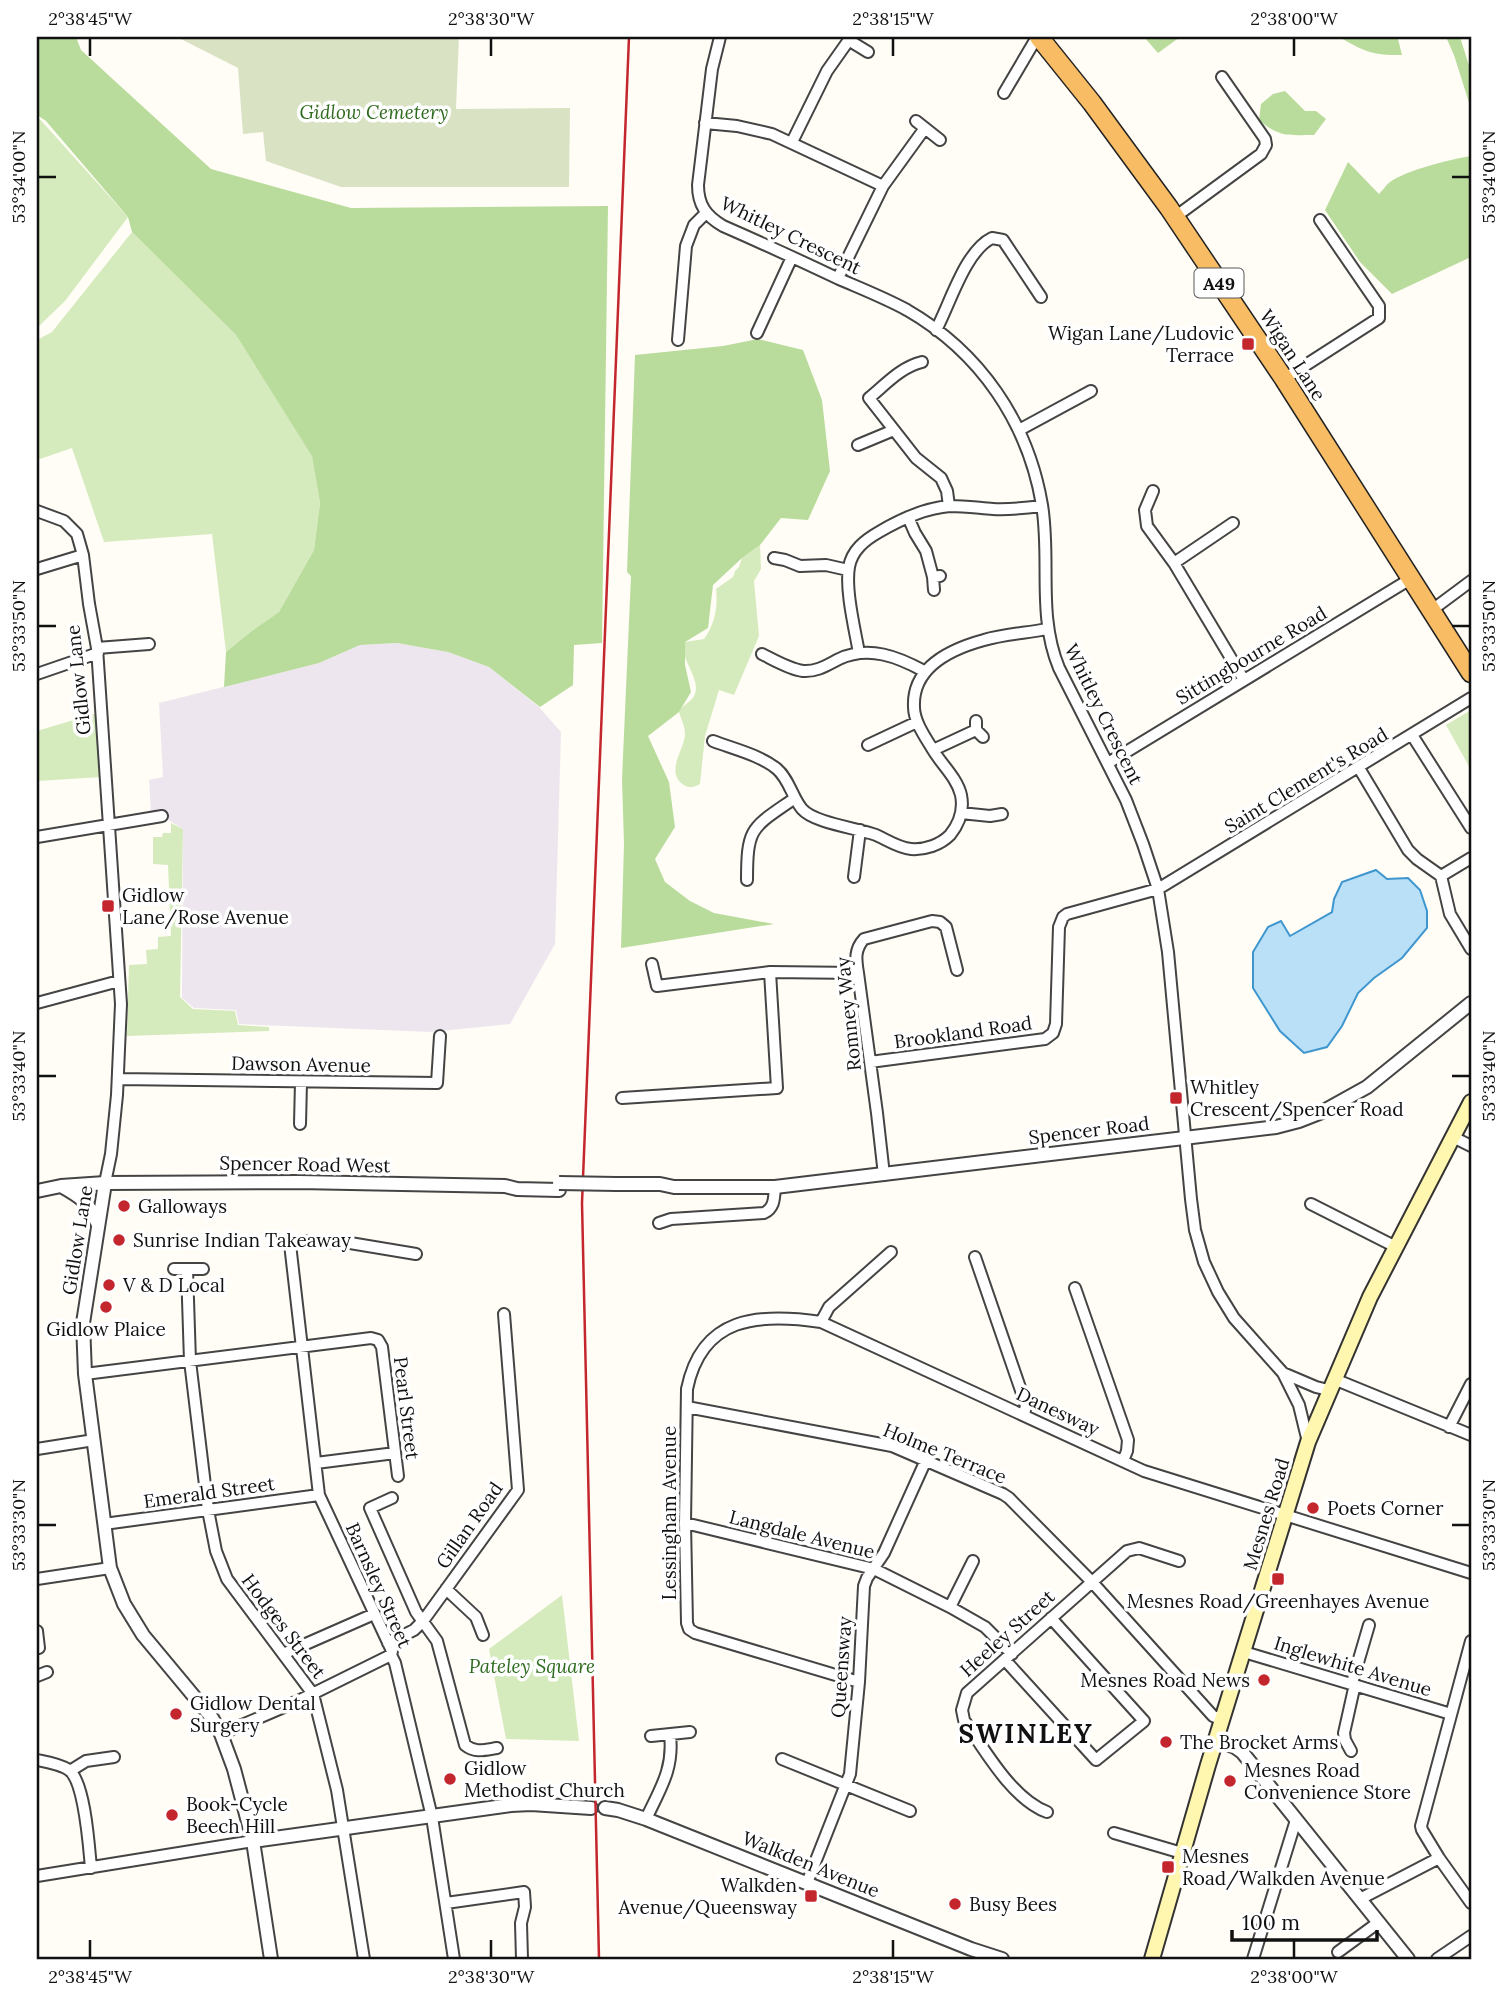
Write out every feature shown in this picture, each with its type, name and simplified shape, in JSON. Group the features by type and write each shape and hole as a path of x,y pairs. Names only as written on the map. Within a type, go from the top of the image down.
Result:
{"highway":[{"name":"Wigan Lane","path":"1038,37 1092,103 1175,217 1284,379 1471,673"}],"main road":[{"name":"Mesnes Road","path":"1152,1959 1308,1442 1370,1297 1471,1102"}],"street":[{"path":"678,340 686,246 694,225 705,213 698,191 712,68 720,37"},
{"path":"1004,93 1038,37"},
{"path":"792,142 827,71 850,39 868,52"},
{"path":"1175,217 1265,149 1265,139 1222,77"},
{"path":"705,123 762,131 792,142 883,186"},
{"path":"838,278 883,186 920,125 940,139"},
{"name":"Whitley Crescent","path":"705,213 723,226 907,310 936,330 961,349 979,369 1008,408 1019,430 1031,462 1042,506 1050,645 1136,825 1158,889 1168,952 1195,1230 1204,1262 1234,1318 1283,1373 1299,1405 1308,1442"},
{"path":"1284,379 1379,318 1379,306 1320,220"},
{"path":"936,330 960,278 985,242 992,238 1003,240 1041,297"},
{"path":"774,330 759,329 792,257"},
{"path":"922,362 903,369 869,398 922,464 941,478 947,491 949,506"},
{"path":"1073,386 1079,397"},
{"path":"1019,430 1091,391"},
{"path":"858,445 894,430"},
{"path":"1153,491 1145,510 1147,526 1174,563 1244,680"},
{"path":"859,653 848,570 853,555 862,543 908,517 949,506 1007,510 1042,506"},
{"name":"Gidlow Lane","path":"37,511 64,521 76,534 83,555 98,650 121,1004 111,1154 83,1323 85,1374 110,1568 124,1604 143,1635 212,1718 221,1734 234,1769 253,1841 271,1959"},
{"path":"908,517 937,576 934,590"},
{"path":"1174,563 1233,523"},
{"path":"37,569 83,555"},
{"path":"773,559 800,566 826,565 848,570"},
{"name":"Sittingbourne Road","path":"1108,763 1412,578"},
{"path":"1432,610 1471,581"},
{"path":"713,741 727,753 776,768 803,811 815,819 860,830 903,848 920,849 937,844 956,826 962,804 958,788 917,722 914,707 916,687 924,671 944,655 984,640 1047,629"},
{"path":"37,674 98,650 149,645"},
{"path":"762,654 772,665 806,671 847,656 874,653 894,656 924,671"},
{"name":"Saint Clement's Road","path":"1158,889 1471,698"},
{"path":"868,745 917,722"},
{"path":"933,750 979,729"},
{"path":"1412,735 1471,828"},
{"path":"1359,768 1408,850 1441,876 1450,914 1471,949"},
{"path":"747,880 742,867 748,843 758,823 795,798"},
{"path":"961,813 990,817 1006,814"},
{"path":"37,837 162,816"},
{"path":"854,877 860,830"},
{"path":"1441,876 1471,858"},
{"name":"Brookland Road","path":"870,1062 1045,1039 1053,1033 1056,1024 1059,928 1063,917 1158,889"},
{"name":"Romney Way","path":"884,1175 858,973 858,946 864,939 932,921 940,922 946,927 957,970"},
{"path":"652,964 658,1000"},
{"path":"657,986 770,972 858,973"},
{"path":"622,1098 777,1088 770,972"},
{"path":"37,1003 119,981"},
{"name":"Spencer Road","path":"615,1187 660,1191 674,1187 775,1187 1276,1127 1322,1112 1367,1087 1471,1003"},
{"name":"Dawson Avenue","path":"118,1079 437,1083 440,1036"},
{"path":"300,1124 301,1082"},
{"path":"1453,1137 1471,1146"},
{"name":"Spencer Road West","path":"37,1191 61,1186 105,1183 299,1182 505,1186 517,1189 559,1186 615,1187"},
{"path":"61,1186 84,1200 98,1225"},
{"path":"659,1223 671,1219 764,1213 773,1205 775,1187"},
{"path":"1311,1204 1396,1247"},
{"name":"Barnsley Street","path":"416,1254 350,1242 290,1244 319,1495 395,1663 432,1817 454,1959"},
{"path":"821,1322 829,1307 891,1252"},
{"path":"975,1258 1026,1405 1024,1415"},
{"path":"174,1269 203,1269"},
{"name":"Hodges Street","path":"187,1269 190,1361 208,1510 216,1551 227,1579 313,1694 337,1790 364,1959"},
{"path":"1075,1288 1128,1440 1123,1461"},
{"name":"Gillan Road","path":"388,1643 414,1630 423,1621 518,1490 504,1314"},
{"name":"Lessingham Avenue","path":"821,1322 766,1318 732,1325 718,1333 707,1344 691,1372 687,1389 687,1623 689,1629 695,1633 859,1682"},
{"name":"Danesway","path":"821,1322 1144,1471 1471,1573"},
{"name":"Pearl Street","path":"302,1348 371,1338 378,1340 382,1347 398,1476"},
{"path":"85,1374 302,1348"},
{"name":"Whitley Crescent","path":"1283,1373 1308,1384 1331,1385 1471,1435"},
{"path":"1449,1427 1471,1384"},
{"name":"Holme Terrace","path":"687,1408 882,1444 926,1460 1009,1498 1092,1582 1205,1707 1216,1718 1223,1720"},
{"path":"37,1449 93,1440"},
{"path":"316,1463 395,1453"},
{"name":"Queensway","path":"807,1883 850,1774 859,1682 864,1586 884,1553 926,1460"},
{"name":"Emerald Street","path":"104,1524 319,1495"},
{"path":"392,1498 370,1508 416,1612 437,1640 465,1745 477,1751 497,1748"},
{"name":"Langdale Avenue","path":"685,1523 874,1569 950,1606 985,1627 1096,1760 1144,1721 1052,1618"},
{"name":"Heeley Street","path":"1047,1812 1021,1794 1001,1773 964,1720 962,1710 967,1693 1119,1556 1135,1548 1179,1561"},
{"path":"950,1606 973,1561"},
{"path":"37,1579 110,1568"},
{"path":"446,1589 476,1617 483,1636"},
{"path":"283,1654 374,1614"},
{"path":"1351,1751 1344,1733 1369,1625"},
{"path":"37,1631 39,1648"},
{"path":"1471,1641 1422,1822 1422,1830 1438,1857 1471,1903"},
{"name":"Inglewhite Avenue","path":"1244,1651 1451,1714"},
{"path":"221,1734 313,1694 391,1655"},
{"path":"651,1736 690,1732"},
{"path":"646,1819 670,1765 670,1735"},
{"path":"1217,1740 1242,1752 1409,1959"},
{"path":"70,1771 101,1754 114,1757"},
{"path":"782,1759 910,1811"},
{"path":"37,1760 70,1771 78,1782 92,1868"},
{"name":"Walkden Avenue","path":"253,1841 531,1804 618,1810 1002,1959"},
{"path":"1254,1959 1296,1820"},
{"path":"1114,1833 1182,1853"},
{"path":"37,1876 253,1841"},
{"path":"1360,1899 1438,1857"},
{"path":"446,1903 524,1892 522,1959"},
{"path":"1338,1952 1379,1922"},
{"path":"1437,1959 1471,1936"}],"shaded area":[{"path":"397,643 448,652 489,667 539,707 561,732 555,944 510,1024 431,1032 239,1024 236,1010 194,1008 182,998 183,829 162,816 151,813 149,780 163,777 159,703 319,663 360,645"}],"green space":[{"path":"37,37 76,37 81,50 211,169 351,208 608,206 602,643 574,645 573,685 540,707 489,667 448,652 397,643 360,645 319,663 224,687 226,652 279,612 314,550 320,503 312,456 236,335 132,232 128,217 46,121 37,115"},
{"name":"Gidlow Cemetery","path":"177,37 459,37 456,109 570,108 569,187 341,187 266,161 263,132 243,134 238,68"},
{"path":"1144,37 1180,37 1158,53"},
{"path":"1339,37 1402,37 1398,39 1402,55 1369,52"},
{"path":"1446,37 1460,37 1471,72 1471,109 1454,55"},
{"path":"1285,91 1305,111 1316,111 1326,119 1314,135 1279,133 1259,120 1261,104 1273,94"},
{"path":"37,116 128,217 65,301 37,328"},
{"path":"1471,156 1471,257 1392,294 1360,262 1325,210 1348,162 1379,194 1390,182 1407,173"},
{"path":"132,232 236,335 312,455 320,503 314,550 279,612 226,652 212,534 104,542 72,448 37,460 37,340 52,332"},
{"path":"758,339 803,350 822,400 830,471 808,520 781,518 760,545 713,585 708,628 685,642 685,665 691,692 679,712 648,736 669,782 675,827 655,859 665,882 690,901 714,913 774,924 621,948 624,844 622,779 631,576 627,572 635,355 723,346"},
{"path":"760,545 761,569 754,581 759,636 734,695 719,690 705,736 700,784 688,787 678,780 676,774 685,734 679,712 696,691 695,680 684,653 685,642 704,639 715,615 716,589 733,577 742,558"},
{"path":"1471,710 1471,770 1446,725"},
{"path":"97,713 102,777 37,781 37,731"},
{"path":"171,823 183,829 180,997 193,1009 235,1011 238,1025 269,1027 269,1031 127,1036 129,965 147,964 146,950 158,949 158,937 171,936 168,865 153,864 153,837 171,833"},
{"name":"Pateley Square","path":"562,1595 579,1741 506,1739 489,1649"}],"water":[{"path":"1376,870 1387,879 1408,878 1420,890 1427,911 1427,928 1402,958 1358,993 1342,1026 1327,1047 1304,1053 1280,1031 1253,988 1253,952 1268,927 1281,921 1290,936 1332,912 1334,899 1342,882"}],"railway":[{"path":"599,1959 582,1203 629,37"}],"place":[{"name":"Wigan Lane/Ludovic Terrace","path":"1248,344"},
{"name":"Gidlow Lane/Rose Avenue","path":"108,906"},
{"name":"Whitley Crescent/Spencer Road","path":"1176,1098"},
{"name":"Galloways","path":"124,1206"},
{"name":"Sunrise Indian Takeaway","path":"119,1240"},
{"name":"V & D Local","path":"109,1285"},
{"name":"Gidlow Plaice","path":"106,1307"},
{"name":"Poets Corner","path":"1313,1508"},
{"name":"Mesnes Road/Greenhayes Avenue","path":"1278,1579"},
{"name":"Mesnes Road News","path":"1264,1680"},
{"name":"Gidlow Dental Surgery","path":"176,1714"},
{"name":"The Brocket Arms","path":"1166,1742"},
{"name":"Gidlow Methodist Church","path":"450,1779"},
{"name":"Mesnes Road Convenience Store","path":"1230,1781"},
{"name":"Book-Cycle Beech Hill","path":"172,1815"},
{"name":"Mesnes Road/Walkden Avenue","path":"1168,1867"},
{"name":"Walkden Avenue/Queensway","path":"811,1896"},
{"name":"Busy Bees","path":"955,1904"}],"district":[{"name":"SWINLEY","path":"1026,1733"}]}
